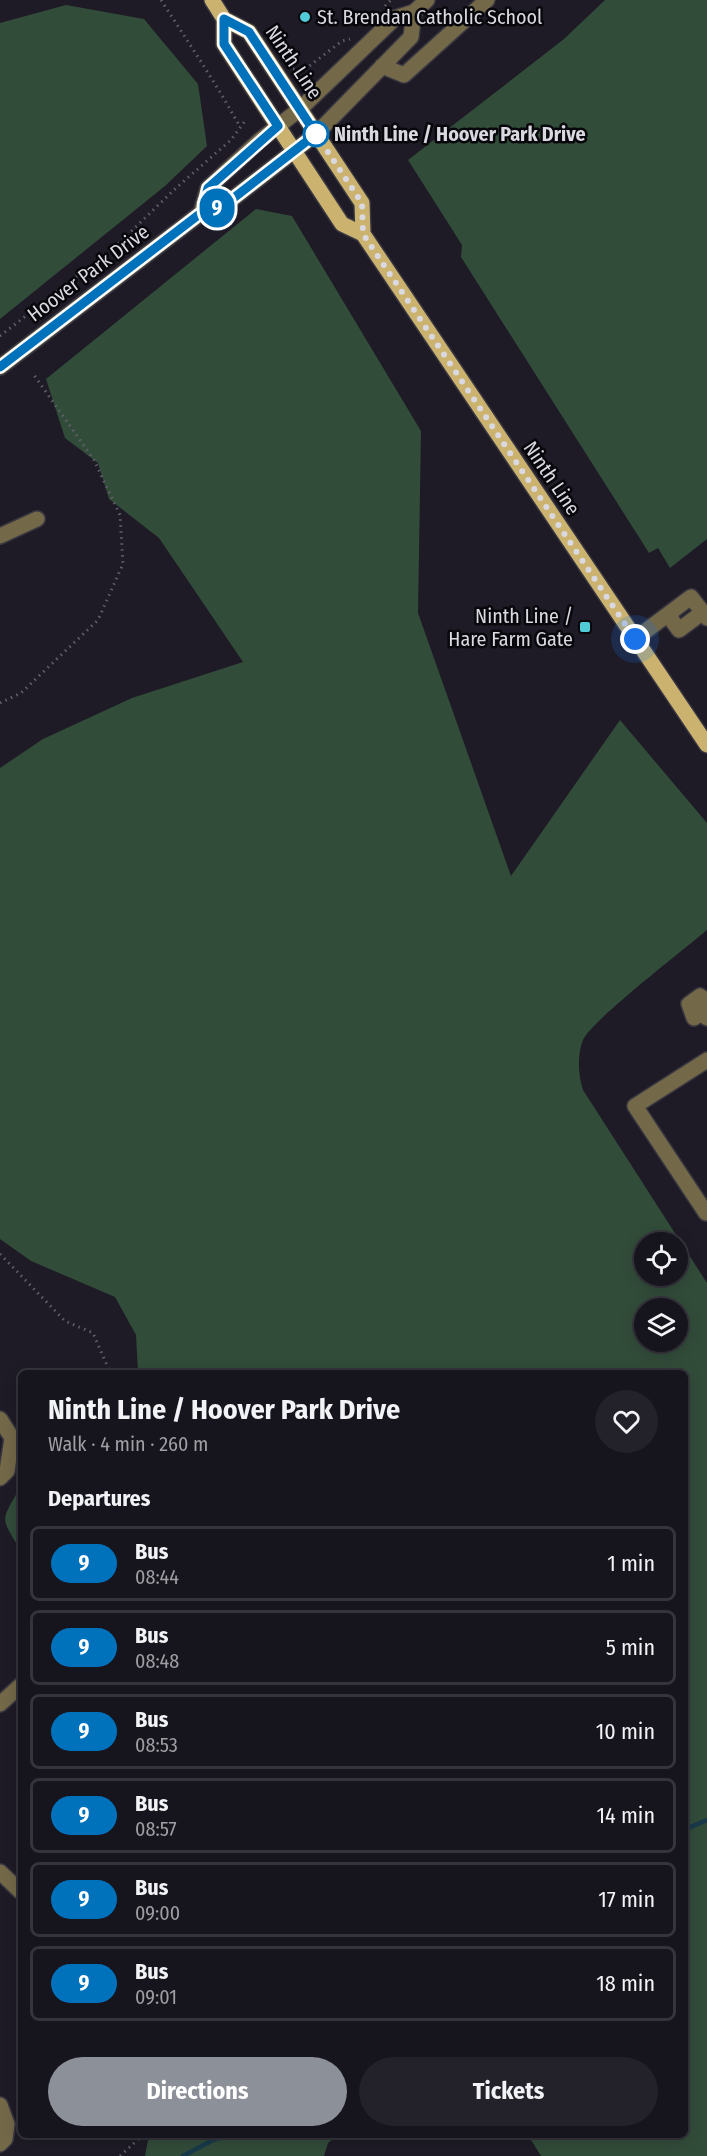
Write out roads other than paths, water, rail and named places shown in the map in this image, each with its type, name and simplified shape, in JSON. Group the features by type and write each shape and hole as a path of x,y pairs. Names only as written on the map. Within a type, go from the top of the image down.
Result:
{"main road":[{"name":"Ninth Line","path":"212,0 224,19 249,32 362,203 363,234"},
{"name":"Ninth Line","path":"224,19 224,44 342,224 363,234 707,745"}],"street":[{"path":"382,66 404,75 487,0"},
{"name":"Hoover Park Drive","path":"0,367 201,213 222,207 316,134 411,37 421,4"},
{"name":"Hoover Park Drive","path":"201,213 208,188 300,109 395,18 421,4"},
{"path":"0,536 8,530 37,519"},
{"path":"635,639 691,597 705,615"},
{"path":"707,1060 635,1106 707,1213"},
{"path":"0,1419 12,1438 7,1471 0,1478"},
{"path":"0,1704 18,1688"},
{"path":"0,1872 18,1889"},
{"path":"0,2105 6,2124 5,2139 0,2144"}],"waterway":[{"path":"688,1828 707,1820"},
{"path":"183,2156 219,2138"}],"place":[{"name":"St. Brendan Catholic School","path":"305,17"},
{"name":"Ninth Line / Hoover Park Drive","path":"316,134"},
{"name":"Ninth Line / Hare Farm Gate","path":"585,627"}]}
